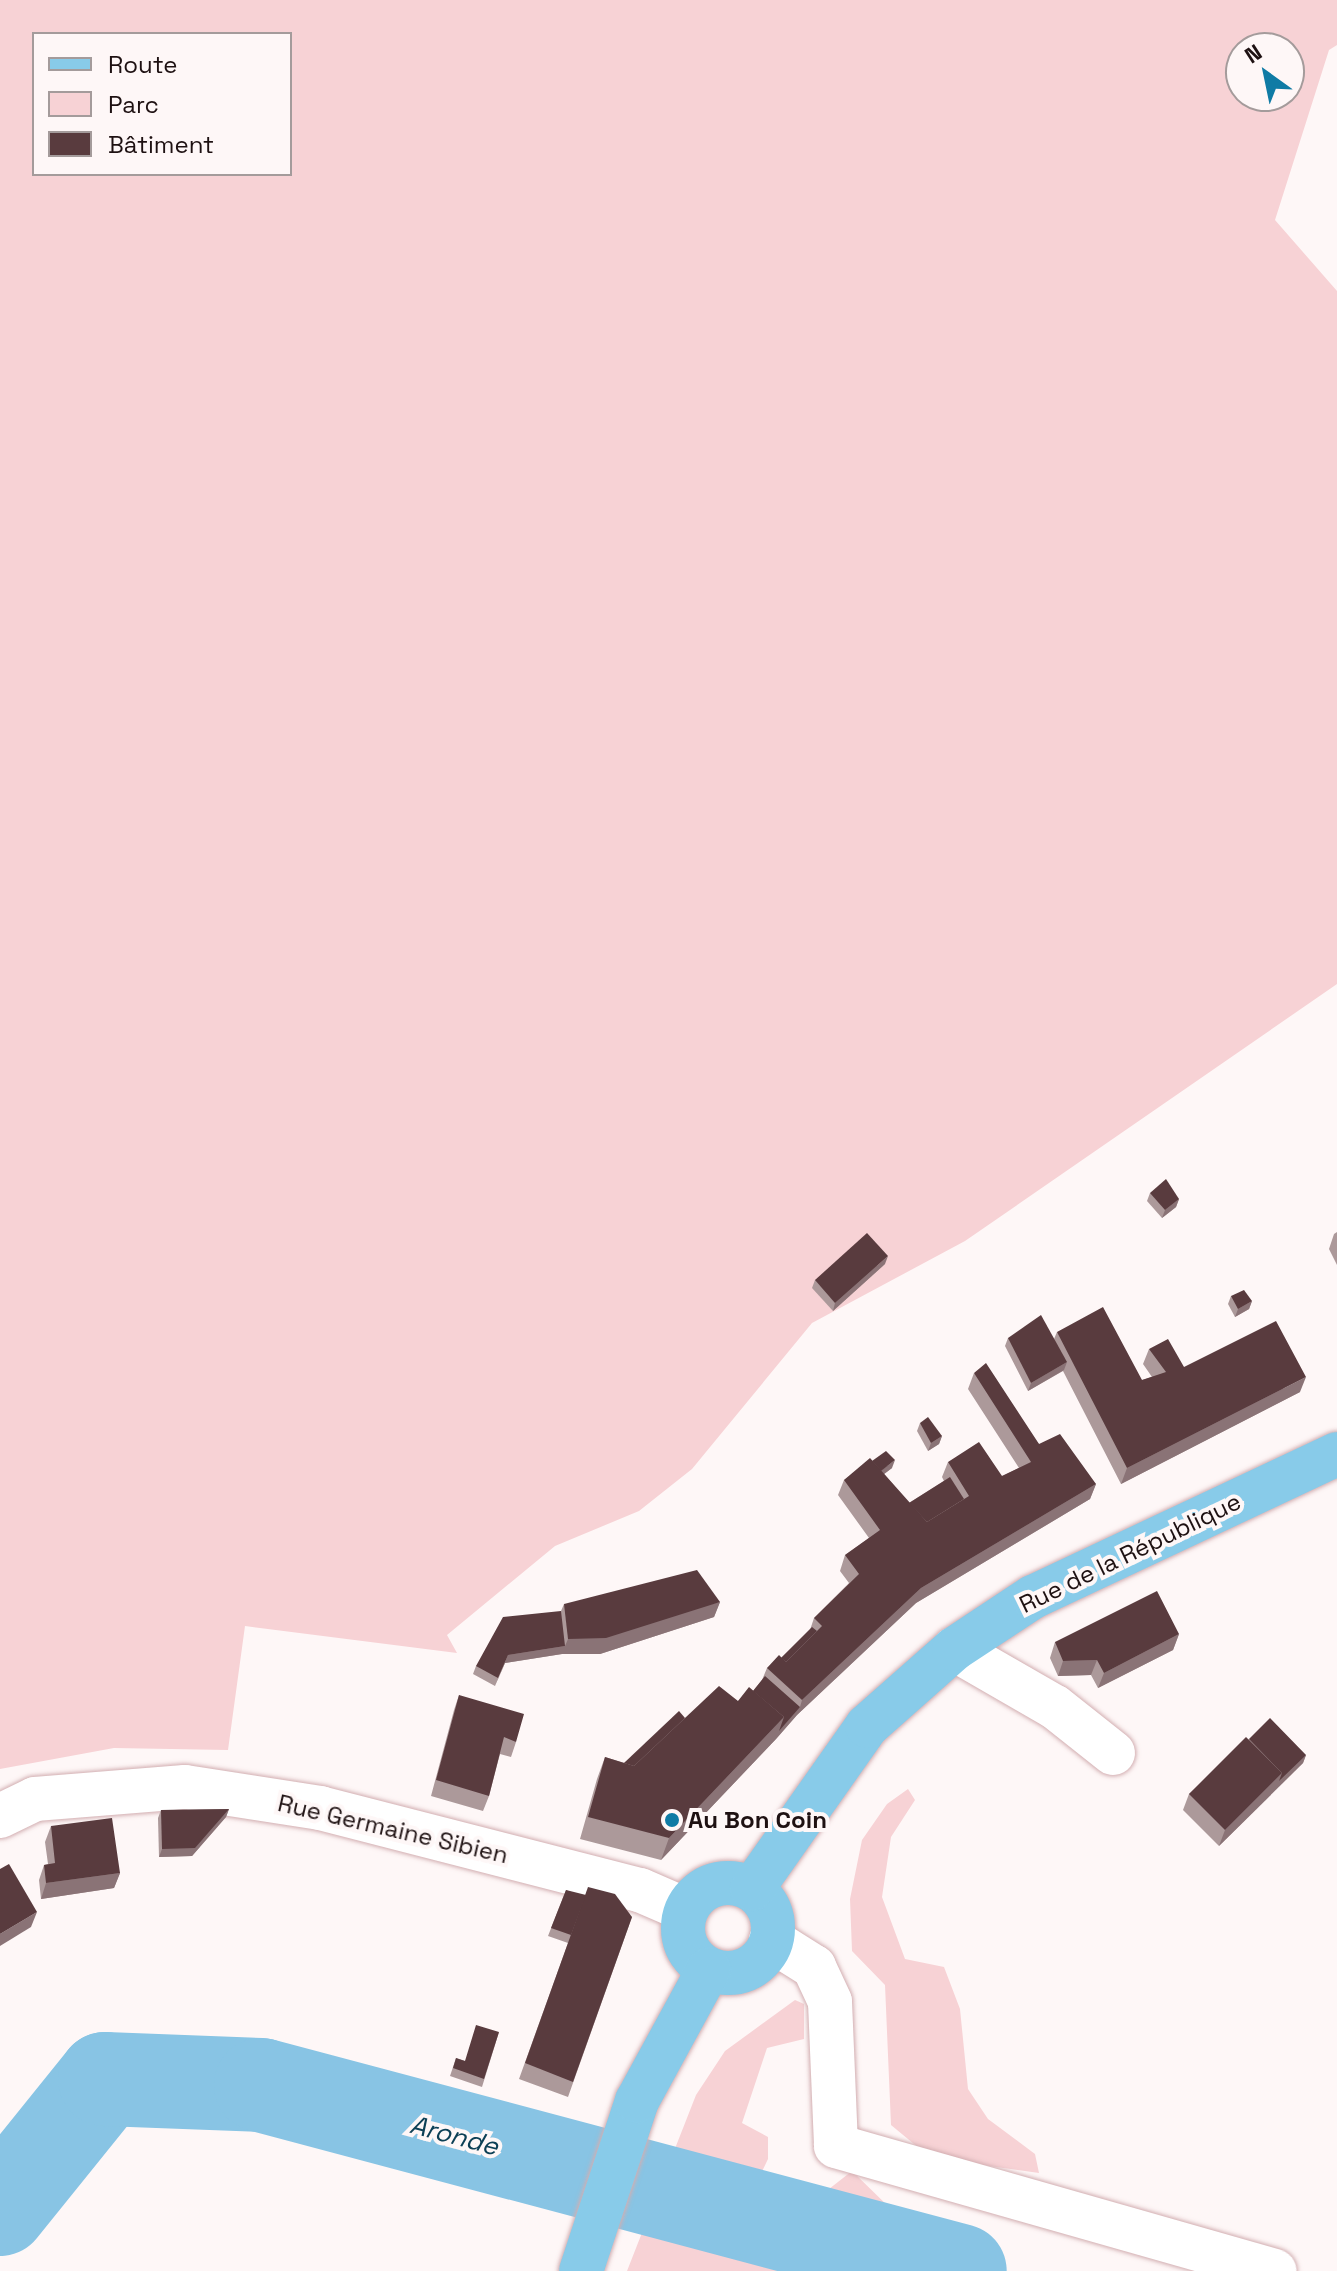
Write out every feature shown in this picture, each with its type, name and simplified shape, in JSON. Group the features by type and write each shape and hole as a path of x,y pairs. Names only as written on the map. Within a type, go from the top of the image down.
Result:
{"main road":[{"name":"Rue de la République","path":"752,1889 867,1726 954,1649 1033,1597 1337,1454"},
{"path":"718,1885 752,1889 771,1915 771,1940 739,1972 709,1969 683,1937 686,1910 718,1885"},
{"path":"586,2254 630,2121 709,1969"}],"street":[{"path":"954,1649 1055,1707 1113,1753"},
{"name":"Rue Germaine Sibien","path":"0,1816 35,1799 185,1787 320,1808 640,1890 686,1910"},
{"path":"771,1940 814,1967 830,2002 836,2146 1275,2271"}],"green space":[{"path":"0,0 1337,0 1337,45 1329,50 1275,220 1337,291 1337,984 965,1241 812,1323 692,1469 639,1511 555,1546 447,1635 457,1653 245,1626 228,1750 114,1748 0,1769"},
{"path":"908,1789 915,1800 891,1837 882,1897 905,1959 944,1967 960,2009 968,2089 988,2119 1035,2154 1039,2173 931,2158 891,2125 885,1985 852,1951 850,1899 862,1840 887,1804"},
{"path":"795,2000 804,2004 804,2039 767,2048 742,2123 768,2137 768,2159 732,2234 751,2249 778,2251 814,2232 829,2189 852,2171 892,2210 897,2226 880,2271 627,2271 696,2095 725,2051"}],"building":[{"path":"1166,1179 1179,1199 1165,1210 1150,1193"},
{"path":"867,1233 888,1256 835,1303 815,1280"},
{"path":"1244,1290 1252,1301 1238,1309 1231,1296"},
{"path":"1103,1307 1142,1380 1166,1372 1149,1349 1168,1339 1184,1367 1276,1321 1306,1377 1127,1468 1057,1332"},
{"path":"1041,1315 1067,1362 1031,1383 1008,1338"},
{"path":"986,1363 1039,1444 1060,1434 1096,1484 921,1588 802,1700 767,1668 779,1655 786,1662 822,1626 814,1618 859,1574 845,1555 880,1530 844,1480 870,1458 927,1522 969,1496 948,1462 979,1442 1002,1476 1031,1462 974,1373"},
{"path":"928,1417 942,1436 931,1443 920,1423"},
{"path":"886,1451 895,1460 881,1471 872,1461"},
{"path":"950,1477 964,1499 927,1522 909,1503"},
{"path":"697,1570 720,1602 606,1638 568,1639 564,1604"},
{"path":"1157,1591 1179,1634 1104,1673 1097,1660 1063,1661 1055,1642"},
{"path":"561,1611 565,1646 508,1655 498,1678 476,1666 503,1617"},
{"path":"812,1627 817,1631 786,1662 781,1658"},
{"path":"765,1676 800,1707 779,1731 784,1717 753,1691"},
{"path":"719,1686 738,1701 749,1687 784,1717 669,1838 588,1817 605,1757 634,1766"},
{"path":"459,1695 524,1714 516,1742 504,1737 489,1796 436,1780"},
{"path":"679,1711 685,1718 634,1766 624,1763"},
{"path":"1270,1718 1306,1755 1279,1781 1282,1773 1249,1739"},
{"path":"1246,1737 1282,1773 1225,1830 1189,1794"},
{"path":"229,1809 195,1848 162,1849 161,1810"},
{"path":"112,1818 120,1873 46,1883 44,1865 55,1863 51,1826"},
{"path":"9,1864 37,1912 0,1934 0,1869"},
{"path":"588,1887 615,1894 632,1917 573,2082 525,2063"},
{"path":"566,1890 586,1895 571,1935 551,1928"},
{"path":"476,2025 499,2032 484,2079 453,2068 456,2058 465,2061"}],"waterway":[{"name":"Aronde","path":"0,2209 105,2079 261,2085 960,2271"}],"place":[{"name":"Au Bon Coin","path":"672,1820"}]}
